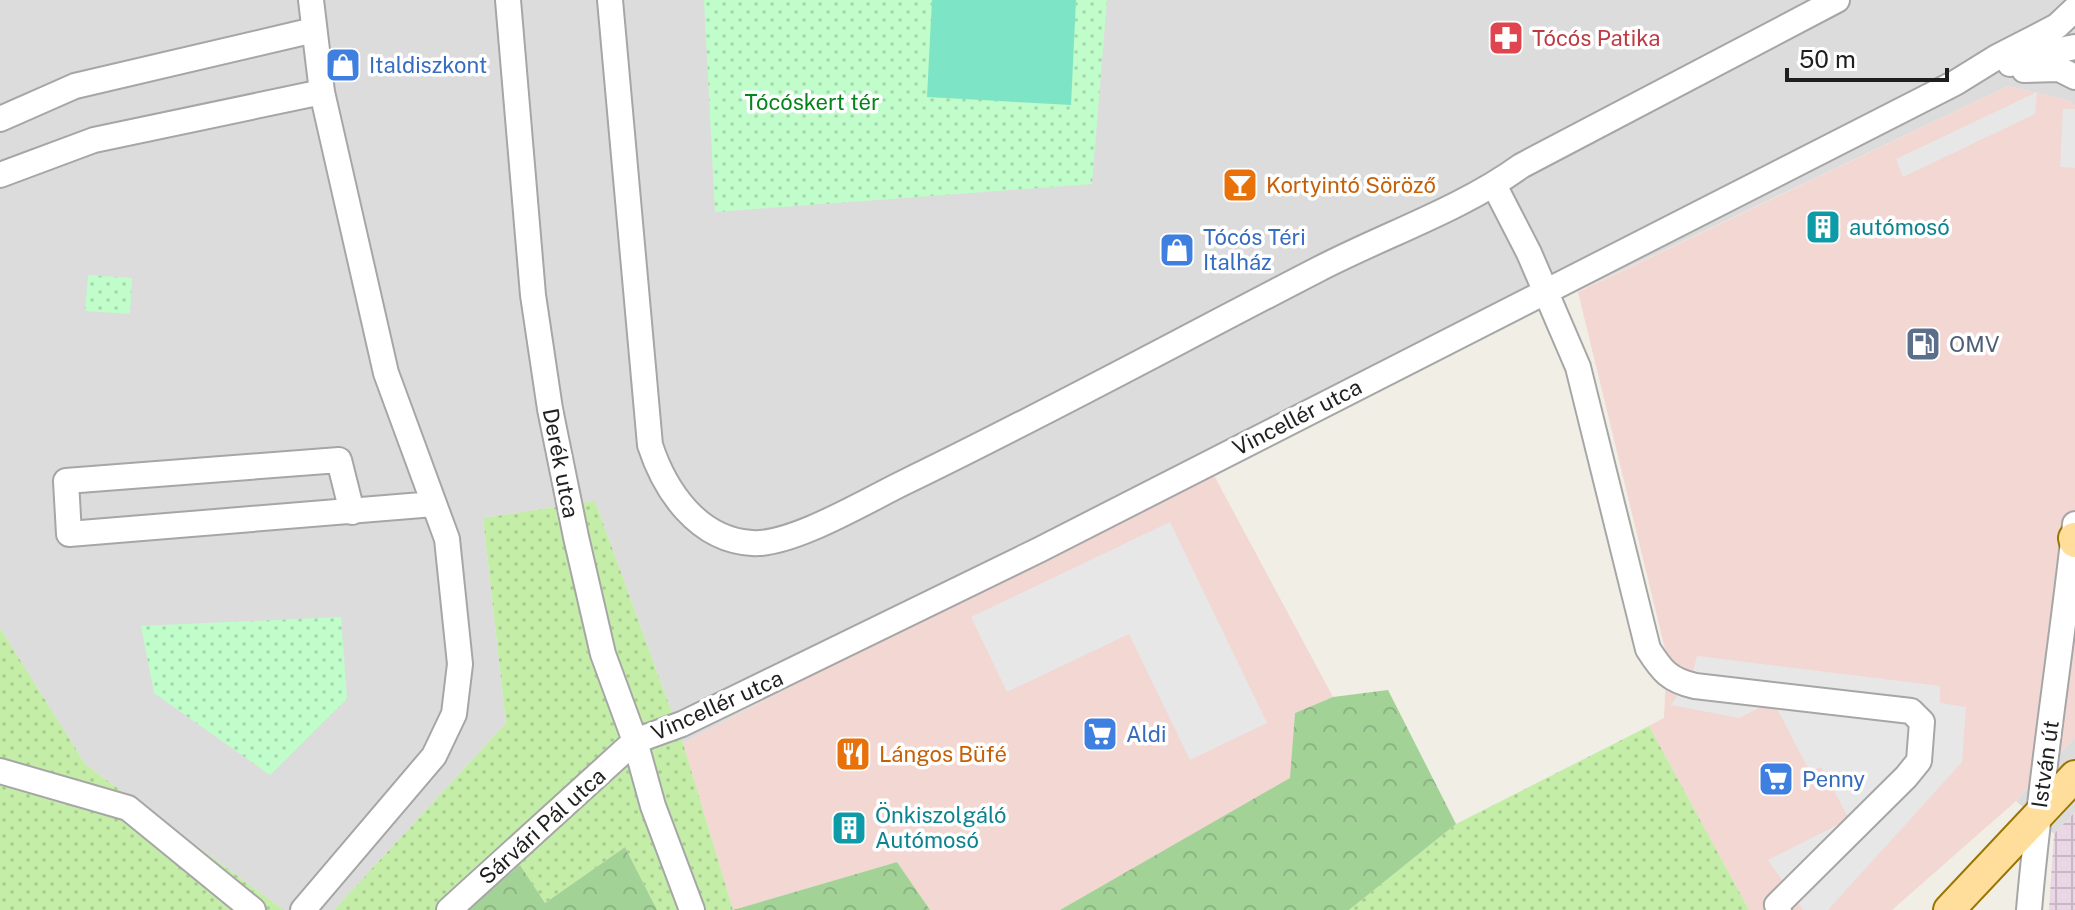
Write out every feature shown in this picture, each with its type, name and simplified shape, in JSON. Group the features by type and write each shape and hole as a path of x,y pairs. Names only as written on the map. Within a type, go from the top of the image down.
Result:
{"main road":[{"path":"1949,910 2075,776"}],"street":[{"path":"303,910 434,756 454,714 460,664 447,539 386,373 322,92 311,0"},
{"name":"Derék utca","path":"508,0 533,295 550,409 603,654 635,741 653,806 692,910"},
{"path":"610,0 650,445 671,494 706,528 753,544 779,540 805,530 929,471 1309,274 1494,185 1546,153 1836,1"},
{"name":"Vincellér utca","path":"635,741 682,724 1052,544 1955,83 2057,26 2075,9"},
{"path":"0,119 75,86 314,30"},
{"name":"Vincellér utca","path":"1955,83 2039,54 2075,47"},
{"path":"1955,83 2034,68 2059,69 2075,77"},
{"path":"0,175 94,140 322,92"},
{"path":"1494,185 1546,291 1578,367 1648,649 1662,670 1676,682 1695,686 1911,711 1922,722 1919,761 1896,788 1777,905 1779,910"},
{"path":"352,512 339,460 66,481 69,534 352,512 434,504"},
{"name":"István út","path":"2029,910 2037,818 2075,534"},
{"name":"Sárvári Pál utca","path":"449,910 635,741"},
{"path":"0,771 128,808 253,910"}],"shaded area":[{"path":"0,0 2075,0 2075,106 2071,101 2008,86 1210,467 683,743 595,501 483,518 506,723 334,910 284,910 86,765 0,628"},
{"path":"2008,86 2071,101 2075,106 2075,737 2016,801 1892,910 1749,910 1649,726 1664,718 1667,657 1578,292"},
{"path":"2037,92 2035,114 1903,177 1896,159"},
{"path":"2063,109 2075,109 2075,168 2060,167"},
{"path":"1210,468 1333,697 1295,713 1291,778 1060,910 930,910 897,862 733,910 683,743"},
{"path":"1170,522 1267,723 1190,760 1129,634 1007,692 971,617"},
{"path":"1697,656 1940,686 1940,703 1966,707 1962,762 1828,910 1803,910 1768,860 1849,819 1821,767 1810,772 1773,701 1739,718 1671,705 1693,672"},
{"path":"2075,737 2075,812 2054,834 2016,801"},
{"path":"2075,812 2075,910 2049,910 2054,834"}],"green space":[{"name":"Tócóskert tér","path":"704,0 1107,0 1092,184 715,212"},
{"path":"932,0 1076,0 1071,105 927,97"},
{"path":"88,275 132,278 130,314 85,311"},
{"path":"595,501 683,743 733,910 657,910 625,847 545,903 520,865 467,910 334,910 506,723 483,518"},
{"path":"341,617 347,699 270,775 154,693 141,626"},
{"path":"0,628 86,765 284,910 0,910"},
{"path":"1388,690 1456,824 1349,910 1060,910 1290,778 1295,713 1333,697"},
{"path":"1649,726 1749,910 1349,910 1456,824"},
{"path":"625,847 657,910 467,910 520,865 545,903"},
{"path":"897,862 930,910 733,910"}],"place":[{"name":"Tócós Patika","path":"1506,38"},
{"name":"Italdiszkont","path":"343,65"},
{"name":"Kortyintó Söröző","path":"1240,185"},
{"name":"autómosó","path":"1823,227"},
{"name":"Tócós Téri Italház","path":"1177,250"},
{"name":"OMV","path":"1923,344"},
{"name":"Aldi","path":"1100,734"},
{"name":"Lángos Büfé","path":"853,754"},
{"name":"Penny","path":"1776,779"},
{"name":"Önkiszolgáló Autómosó","path":"849,828"}]}
